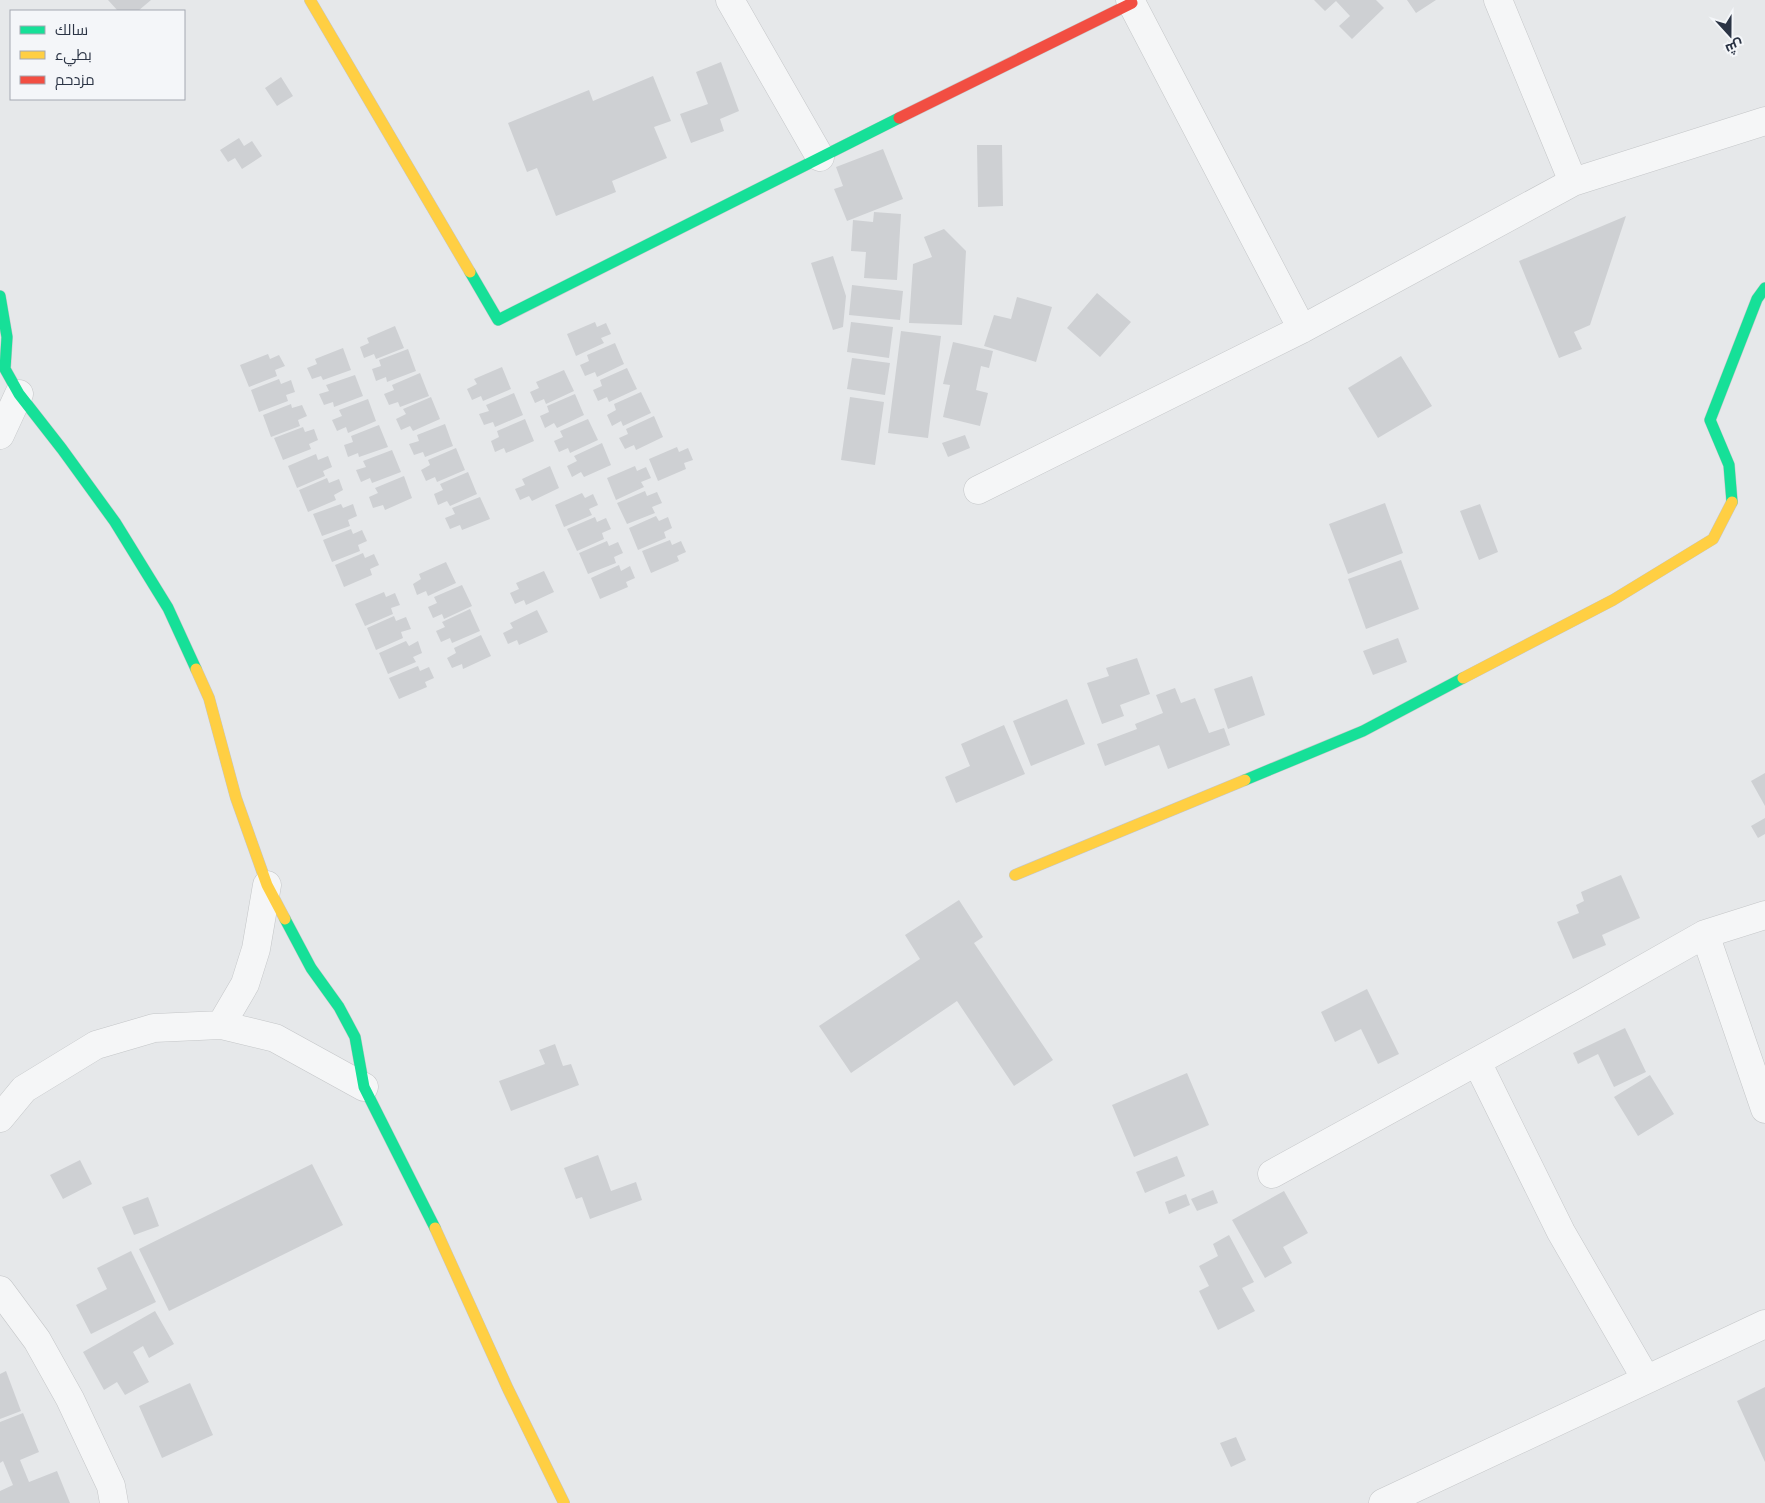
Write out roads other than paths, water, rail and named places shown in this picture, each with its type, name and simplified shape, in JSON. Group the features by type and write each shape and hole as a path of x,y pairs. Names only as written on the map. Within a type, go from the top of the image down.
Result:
{"street":[{"path":"310,0 498,320 1131,1 1302,328"},
{"path":"730,0 820,157"},
{"path":"1498,0 1573,182"},
{"path":"978,490 1302,328 1573,182 1765,121"},
{"path":"1016,875 1364,731 1613,600 1713,539 1733,501 1729,466 1710,420 1757,299 1765,288"},
{"path":"0,296 7,337 5,369 18,394 62,449 115,522 168,608 209,698 236,798 268,885 310,968 339,1008 355,1037 364,1087 440,1239 508,1389 564,1503"},
{"path":"0,436 18,394"},
{"path":"221,1025 245,984 256,949 268,885"},
{"path":"1272,1174 1705,934 1765,915"},
{"path":"1705,934 1765,1109"},
{"path":"0,1118 24,1089 96,1045 154,1028 221,1025 275,1038 364,1087"},
{"path":"1476,1062 1561,1232 1646,1379"},
{"path":"0,1290 38,1340 70,1399 111,1486 114,1503"},
{"path":"1383,1503 1765,1324"}]}
